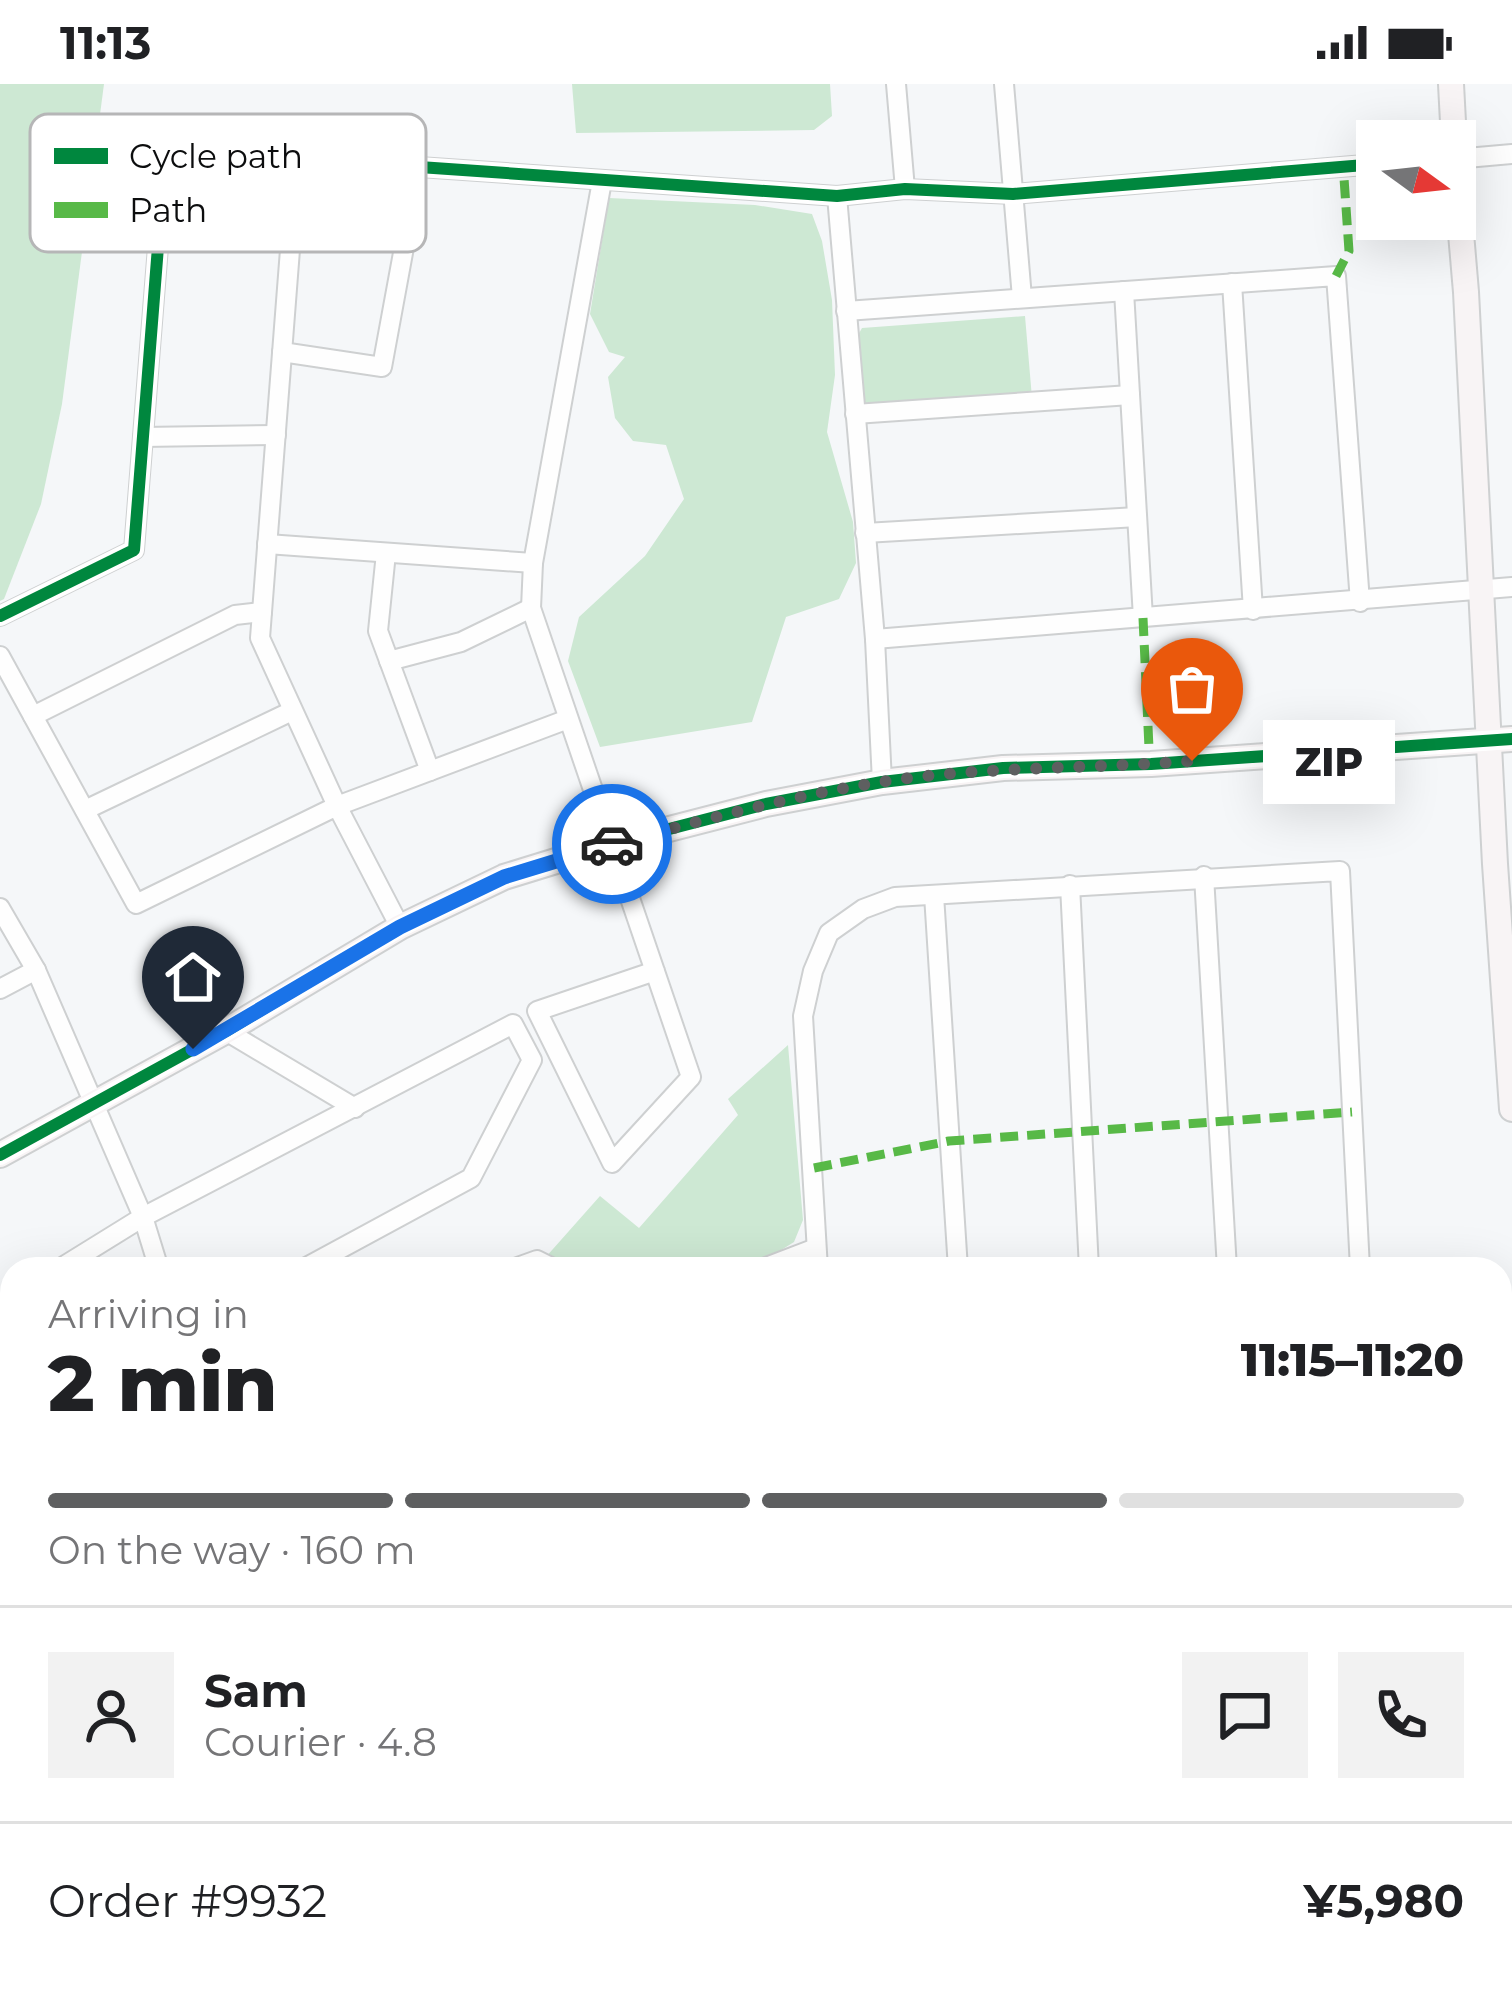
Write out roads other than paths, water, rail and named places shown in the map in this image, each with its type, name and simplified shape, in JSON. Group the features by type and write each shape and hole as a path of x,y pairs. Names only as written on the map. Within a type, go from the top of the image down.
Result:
{"street":[{"path":"896,84 905,190"},
{"path":"1004,84 1022,298"},
{"path":"1451,84 1453,120"},
{"path":"1476,158 1512,154"},
{"path":"426,169 837,196 905,190 1013,194 1356,166"},
{"path":"602,182 533,563 531,608 692,1077 611,1163 537,1010 655,971"},
{"path":"837,196 875,639 882,782"},
{"path":"1460,240 1481,591 1501,740 1512,1109"},
{"path":"0,616 134,550 157,252"},
{"path":"290,252 260,638 337,806 400,927"},
{"path":"282,352 382,368 403,252"},
{"path":"847,310 1336,275 1360,602"},
{"path":"1232,283 1252,610"},
{"path":"1124,291 1143,618"},
{"path":"855,414 1130,395"},
{"path":"142,437 276,435"},
{"path":"865,533 1137,517"},
{"path":"267,544 533,563"},
{"path":"386,553 378,631 430,771"},
{"path":"875,639 1512,587"},
{"path":"389,661 460,642 531,608"},
{"path":"33,716 235,615 262,612"},
{"path":"0,656 136,904 337,806 568,718"},
{"path":"85,810 292,711"},
{"path":"0,1155 226,1031 400,927 504,877 610,844 766,804 882,782 1003,768 1151,764 1501,740"},
{"path":"817,1257 803,1016 829,933 863,908 895,897 1340,871 1359,1257"},
{"path":"1204,876 1225,1257"},
{"path":"1070,885 1088,1257"},
{"path":"934,895 957,1257"},
{"path":"0,908 36,970 143,1217 155,1257"},
{"path":"0,989 36,970"},
{"path":"78,1257 143,1217 513,1024 532,1060 471,1178 325,1257"},
{"path":"226,1031 355,1108"},
{"path":"792,1257 816,1248"}],"place":[{"name":"ZIP","path":"1192,761"}]}
